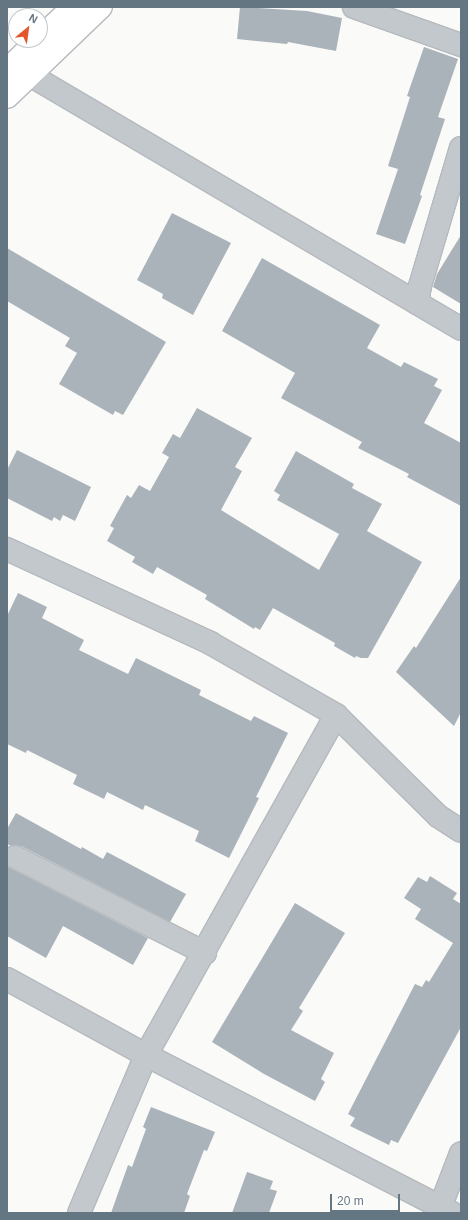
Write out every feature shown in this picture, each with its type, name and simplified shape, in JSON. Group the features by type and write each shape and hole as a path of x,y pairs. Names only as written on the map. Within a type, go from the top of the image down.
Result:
{"main road":[{"path":"48,31 73,7"},
{"path":"7,97 101,7"},
{"path":"7,70 30,48"}],"street":[{"path":"354,7 461,45"},
{"path":"30,75 461,329"},
{"path":"417,303 420,286 461,148"},
{"path":"7,549 210,643 336,715 438,816 461,831"},
{"path":"79,1213 146,1055 205,953 336,715"},
{"path":"15,857 205,953"},
{"path":"7,979 146,1055 443,1211 461,1153"}],"building":[{"path":"240,7 307,11 342,18 336,51 288,42 287,44 237,39"},
{"path":"424,47 458,59 438,117 445,119 420,195 422,196 405,244 376,234 398,169 388,166 410,97 407,96"},
{"path":"172,213 231,243 193,315 162,298 163,294 137,280"},
{"path":"461,235 461,304 433,287 437,274"},
{"path":"7,248 166,342 123,415 115,411 113,415 59,384 77,353 65,346 70,338 7,301"},
{"path":"262,258 380,325 367,348 401,367 404,362 438,379 434,386 442,390 424,423 461,443 461,506 407,477 409,474 358,448 362,442 281,398 295,373 222,331"},
{"path":"197,408 252,438 235,467 242,471 221,510 319,570 339,534 277,500 280,495 274,491 296,451 354,484 352,488 382,504 367,531 422,562 368,658 356,656 355,658 334,646 335,643 273,608 260,630 255,627 254,629 205,599 207,595 157,567 153,574 132,562 135,557 107,541 114,528 110,526 127,495 131,498 139,485 150,491 169,457 162,453 173,434 180,438"},
{"path":"17,450 91,487 75,521 63,515 60,521 54,517 52,521 7,498 7,470"},
{"path":"461,577 461,712 454,726 396,672 414,646 416,648"},
{"path":"18,593 47,607 42,618 84,640 79,650 128,674 136,658 201,690 199,695 251,721 254,716 288,733 256,797 259,798 229,858 195,841 199,831 145,805 143,810 107,792 104,799 73,784 77,775 27,750 26,753 7,744 7,616"},
{"path":"16,813 81,849 82,847 103,859 107,852 186,894 170,922 21,846 11,846 7,844 7,829"},
{"path":"8,867 148,938 133,965 63,926 46,958 7,936"},
{"path":"430,876 457,893 453,899 461,904 461,1027 398,1143 391,1140 389,1145 350,1126 355,1118 348,1114 415,984 422,987 426,980 429,982 453,943 415,919 421,909 404,898 418,877 427,882"},
{"path":"295,903 345,933 299,1008 303,1011 291,1030 334,1053 321,1079 325,1082 315,1101 264,1074 212,1042"},
{"path":"151,1107 215,1132 207,1151 204,1150 187,1194 190,1196 184,1213 111,1213 128,1165 132,1167 146,1129 143,1127"},
{"path":"247,1172 273,1181 270,1189 277,1191 269,1213 232,1213"}]}
